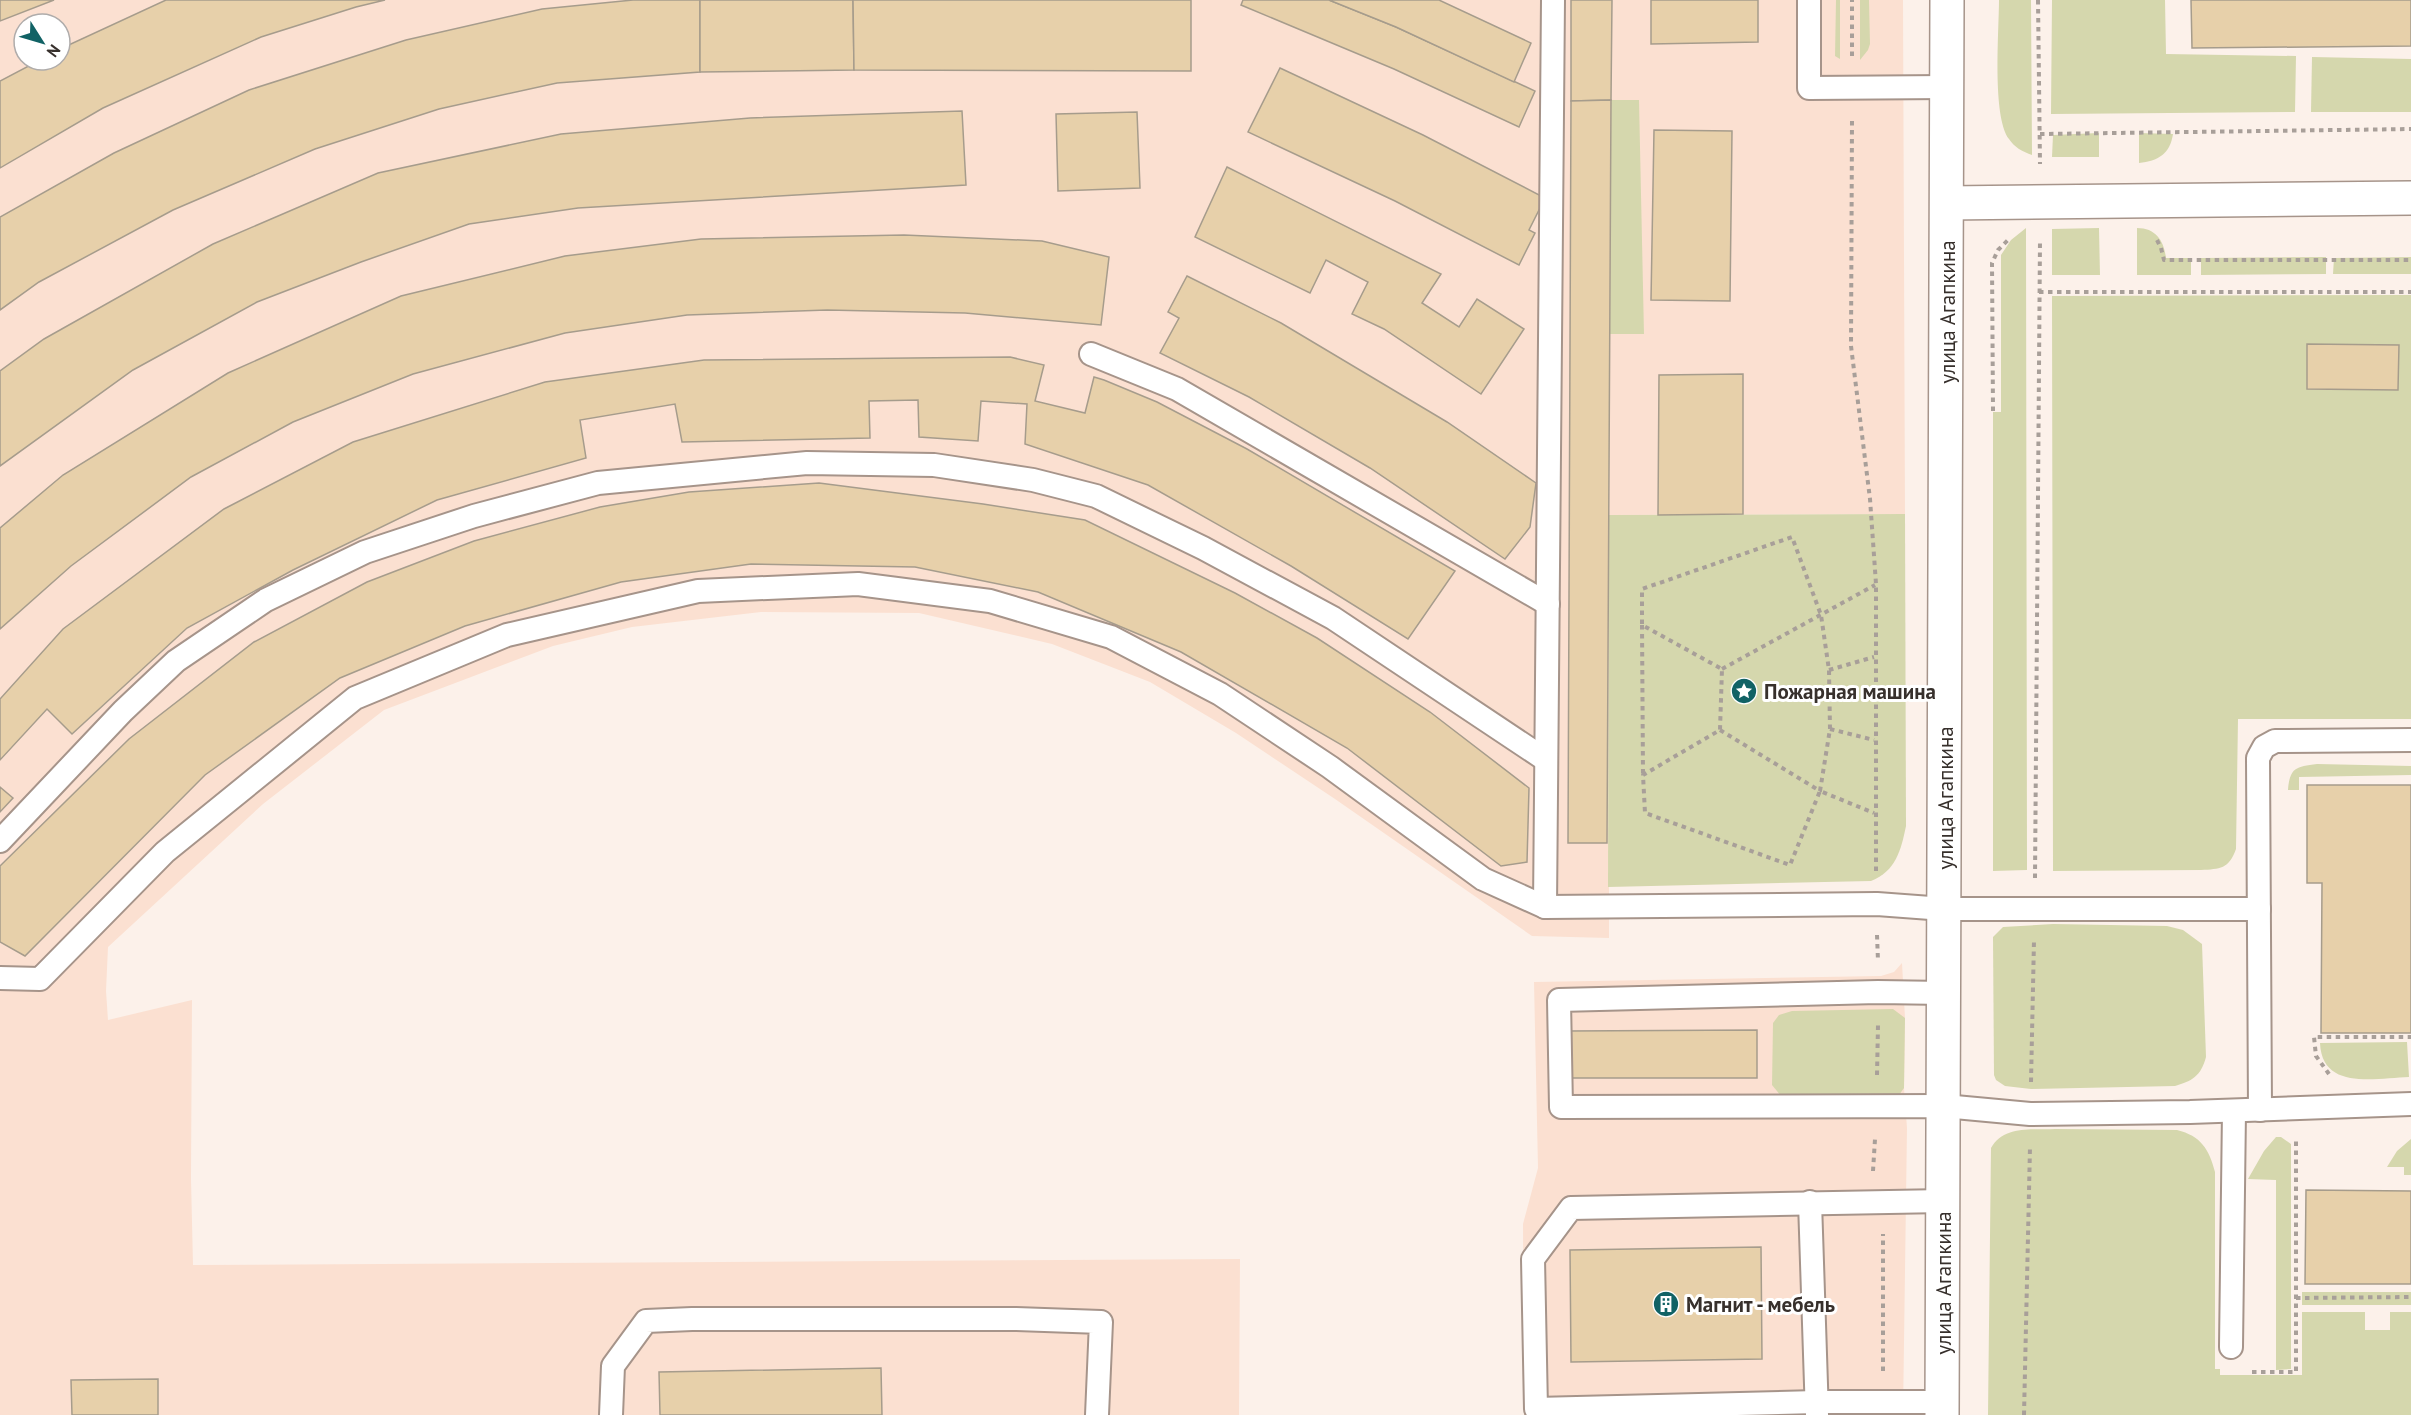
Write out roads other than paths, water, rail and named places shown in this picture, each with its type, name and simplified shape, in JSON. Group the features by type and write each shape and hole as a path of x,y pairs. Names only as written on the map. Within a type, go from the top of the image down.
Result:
{"main road":[{"name":"улица Агапкина","path":"1942,1409 1947,0"},
{"path":"1947,203 2411,198"}],"lane":[{"path":"1545,907 1554,0"},
{"path":"1809,0 1809,88 1947,87"},
{"path":"1091,354 1177,389 1548,604"},
{"path":"0,841 123,711 176,661 266,600 365,552 474,516 598,483 807,463 934,465 1033,480 1096,496 1203,548 1332,618 1546,760"},
{"path":"0,978 40,979 165,852 355,698 507,634 698,591 858,584 990,601 1112,637 1220,694 1330,767 1483,879 1545,907 1877,904 1944,909 2259,909"},
{"path":"2260,1110 2258,758 2264,747 2275,741 2411,740"},
{"path":"1945,993 1878,992 1559,1000 1561,1107 1944,1106 2030,1113 2260,1110 2411,1104"},
{"path":"2231,1347 2234,1110"},
{"path":"1942,1409 1882,1402 1817,1408 1536,1412 1533,1259 1572,1208 1944,1201"},
{"path":"1810,1202 1817,1408"},
{"path":"611,1415 614,1366 646,1321 692,1319 1016,1319 1101,1322 1097,1415"}],"place":[{"name":"Пожарная машина","path":"1744,691"},
{"name":"Магнит - мебель","path":"1666,1304"}]}
